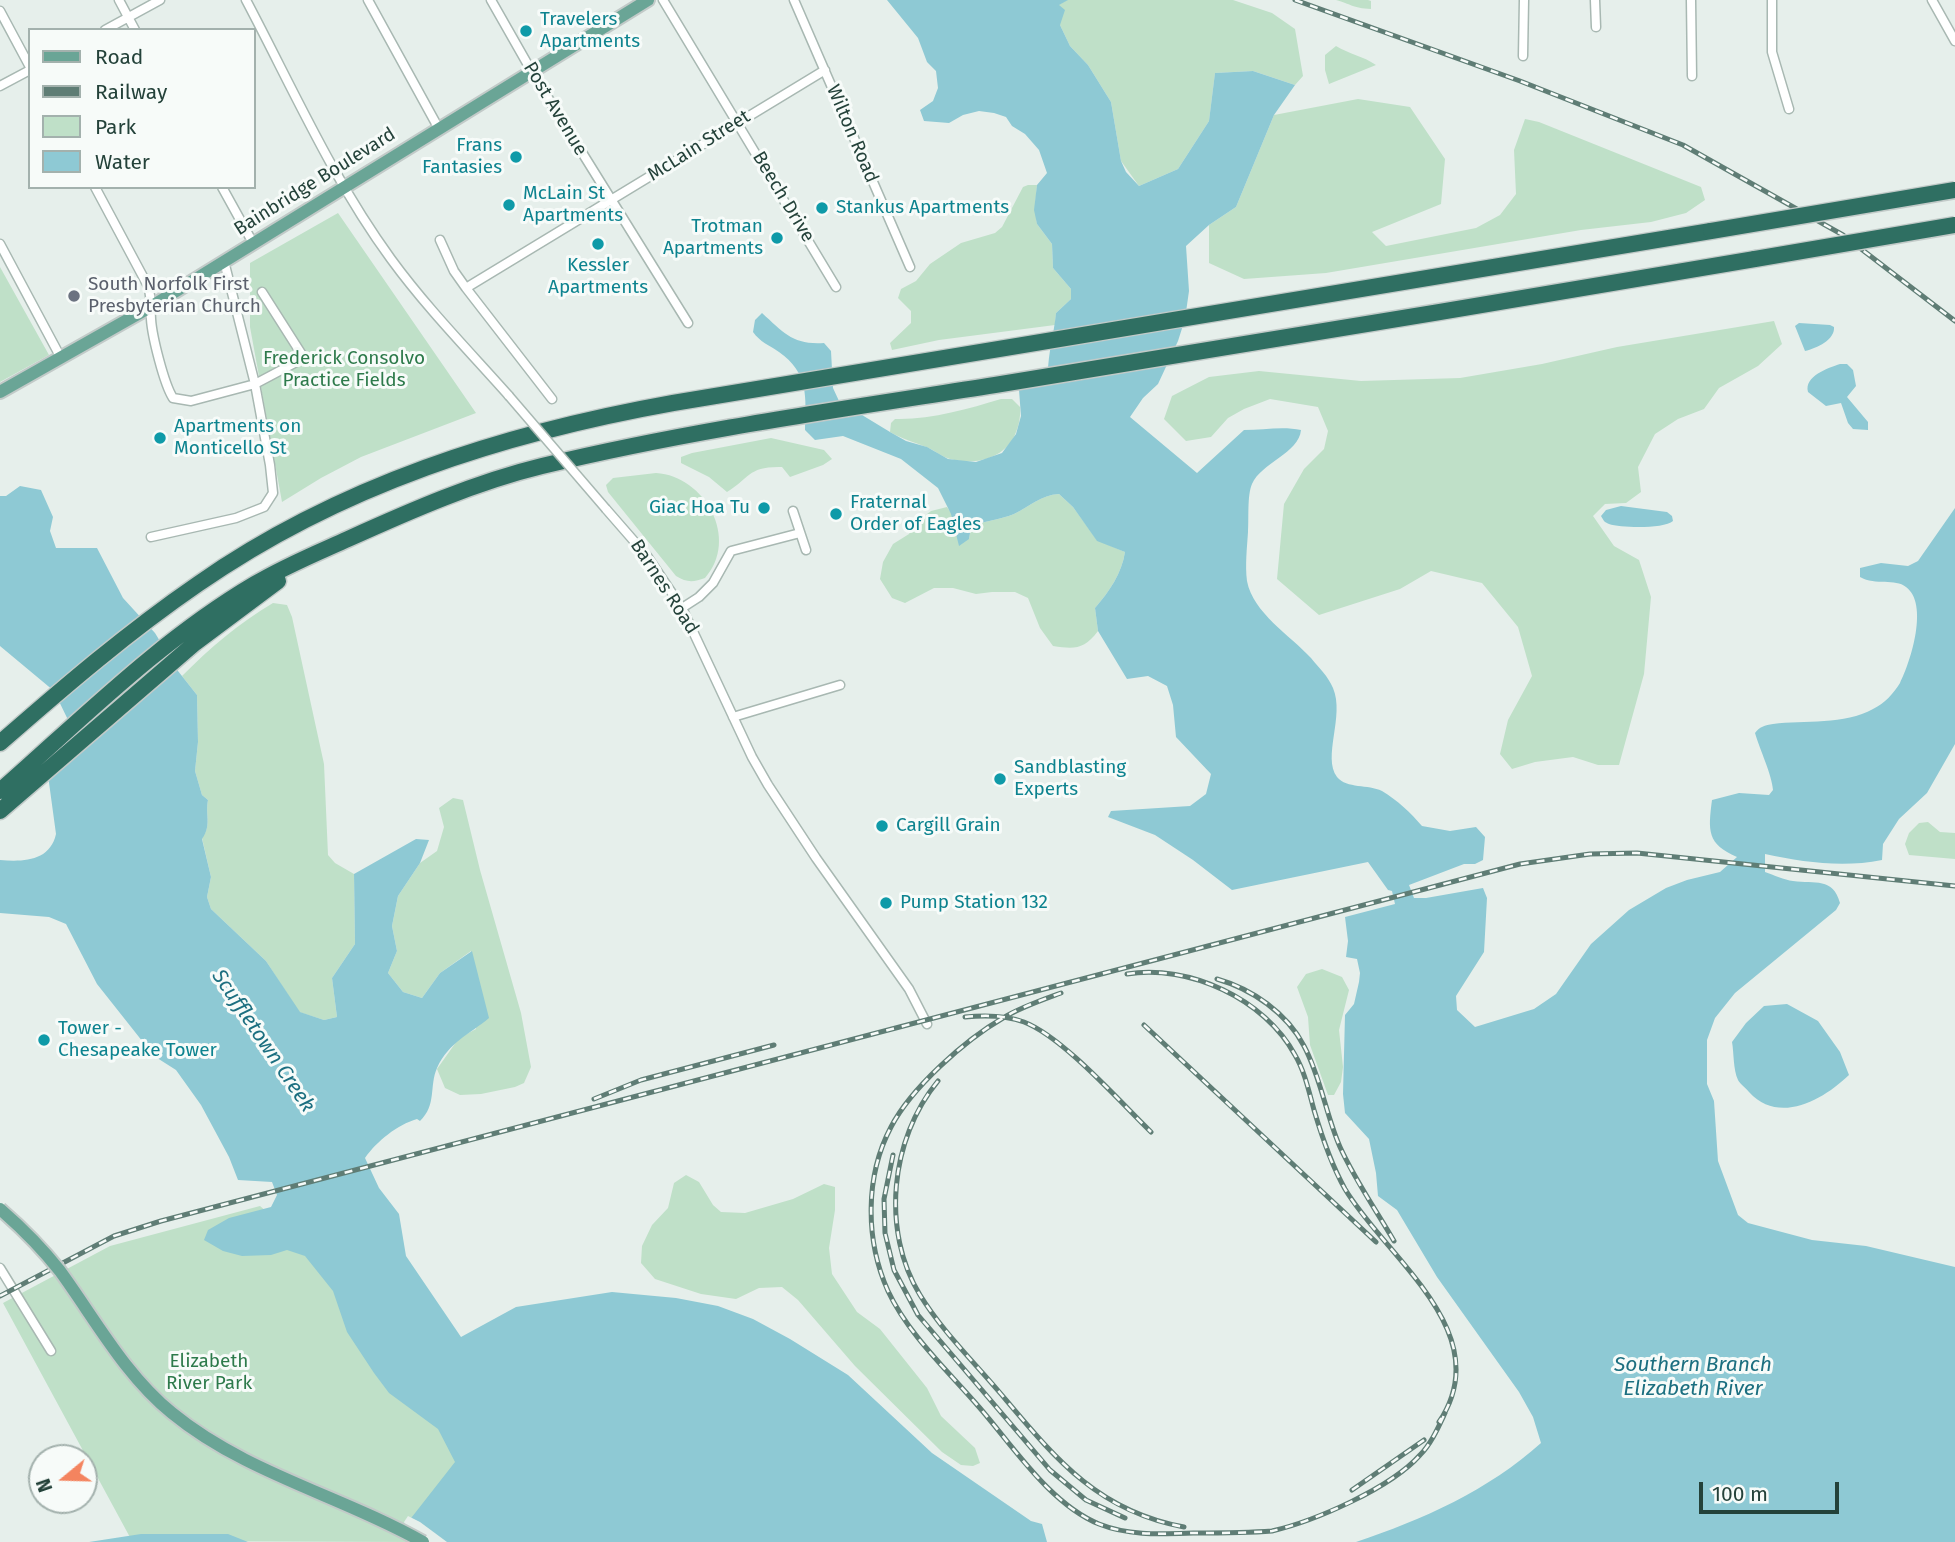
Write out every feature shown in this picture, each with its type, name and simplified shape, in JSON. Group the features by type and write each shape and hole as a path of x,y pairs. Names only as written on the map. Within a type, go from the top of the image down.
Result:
{"highway":[{"path":"0,743 109,649 216,572 348,498 431,464 524,435 582,420 673,403 1955,190"},
{"path":"0,811 32,774 136,669 192,636 256,583 380,524 538,467 764,420 993,385 1955,225"},
{"path":"0,790 32,774"}],"main road":[{"name":"Bainbridge Boulevard","path":"0,392 152,306 648,0"},
{"path":"0,1209 40,1247 123,1362 146,1390 172,1413 214,1443 239,1456 387,1522 424,1542"}],"street":[{"path":"119,0 134,28"},
{"path":"109,28 160,0"},
{"name":"Barnes Road","path":"246,0 345,188 398,268 647,556 682,608 768,785 909,989 927,1024"},
{"path":"368,0 439,129"},
{"name":"Post Avenue","path":"491,0 531,72 688,323"},
{"name":"Beech Drive","path":"663,0 836,287"},
{"name":"Wilton Road","path":"793,0 910,267"},
{"path":"1523,56 1524,0"},
{"path":"1595,0 1596,27"},
{"path":"1691,0 1692,76"},
{"path":"1772,0 1772,52 1788,109"},
{"path":"1932,0 1955,41"},
{"path":"0,11 28,64"},
{"path":"0,86 28,69"},
{"name":"McLain Street","path":"466,288 825,70"},
{"path":"95,189 148,286 152,306 151,320 167,387 173,398 191,401 255,384 304,358 262,292"},
{"path":"223,189 253,243"},
{"path":"440,240 454,271 552,399"},
{"path":"0,244 61,358"},
{"path":"151,537 236,518 264,507 271,498 273,485 255,384 224,261"},
{"path":"793,511 806,550"},
{"path":"682,608 699,597 713,583 731,551 800,533"},
{"path":"733,717 840,685"},
{"path":"0,1268 51,1351"}],"green space":[{"path":"1067,0 1233,0 1272,13 1295,29 1303,76 1295,85 1253,71 1215,73 1209,121 1178,169 1139,186 1121,161 1111,102 1088,65 1070,46 1060,25 1056,6"},
{"path":"1336,0 1368,0 1371,1 1371,9 1356,7"},
{"path":"1336,46 1376,65 1329,84 1325,55"},
{"path":"1358,99 1410,107 1445,159 1441,204 1372,232 1386,246 1476,228 1500,215 1516,194 1514,150 1525,119 1539,122 1701,187 1705,200 1686,213 1651,222 1581,230 1326,273 1244,279 1209,263 1209,225 1236,207 1274,115"},
{"path":"1037,185 1037,224 1052,244 1053,268 1071,289 1071,299 1056,313 1055,325 939,340 892,350 890,343 911,323 911,311 898,298 901,289 916,281 930,264 961,243 995,233 1002,227 1023,187"},
{"name":"Frederick Consolvo Practice Fields","path":"338,213 476,413 361,457 282,502 250,327 250,263"},
{"path":"0,267 49,355 0,382"},
{"path":"1774,321 1782,344 1758,366 1719,388 1704,409 1678,419 1655,434 1638,467 1641,492 1626,503 1605,504 1593,516 1614,546 1639,560 1651,597 1644,674 1619,765 1598,765 1573,757 1535,762 1512,769 1500,754 1508,720 1532,676 1518,627 1482,583 1431,571 1400,589 1319,615 1277,579 1284,504 1304,469 1324,449 1328,431 1318,407 1270,399 1228,418 1211,437 1186,441 1164,419 1172,396 1209,377 1259,371 1361,381 1460,378 1542,364 1617,347"},
{"path":"1001,399 1012,399 1020,407 1019,423 1008,446 985,459 950,459 890,432 891,423 895,419 935,416"},
{"path":"771,438 824,450 832,459 790,477 782,467 762,469 750,474 727,492 709,477 681,463 681,457 692,453"},
{"path":"656,473 674,477 689,485 702,497 712,512 718,528 719,546 715,562 705,578 691,581 676,576 608,492 606,485 613,478"},
{"path":"1059,494 1073,507 1097,540 1125,552 1114,582 1095,608 1098,631 1083,645 1073,648 1053,646 1040,628 1028,598 1015,592 976,594 953,588 934,588 905,603 892,598 880,579 883,562 893,544 909,534 915,523 931,511 947,507 969,539 971,527 1009,516 1041,499"},
{"path":"273,603 287,605 292,617 324,764 328,855 335,863 354,874 355,944 332,978 337,1017 324,1020 299,1012 266,961 211,909 207,897 211,877 202,838 208,824 208,800 202,795 195,771 198,742 197,695 182,676 225,636"},
{"path":"453,798 463,800 521,1013 531,1067 524,1083 481,1094 460,1095 445,1088 437,1069 459,1038 476,1029 479,982 471,951 440,973 422,998 403,992 388,973 397,951 392,926 398,896 420,863 437,851 444,827 439,808"},
{"path":"1928,822 1940,832 1955,833 1955,859 1909,855 1905,844 1909,833 1919,823"},
{"path":"1322,969 1342,977 1349,990 1339,1030 1343,1067 1341,1082 1334,1095 1328,1095 1310,1045 1308,1017 1297,987 1306,974"},
{"path":"686,1175 699,1182 713,1205 721,1212 745,1213 793,1199 824,1184 835,1187 835,1210 829,1248 832,1274 857,1312 880,1329 927,1388 941,1416 975,1448 980,1463 973,1466 961,1465 942,1452 855,1366 798,1300 782,1287 759,1288 736,1299 701,1294 655,1279 641,1263 642,1246 652,1225 668,1208 674,1183"},
{"name":"Elizabeth River Park","path":"260,1206 307,1246 440,1426 459,1464 415,1542 132,1541 98,1478 98,1444 79,1444 3,1303 110,1246"}],"water":[{"name":"Southern Branch Elizabeth River","path":"887,0 1068,0 1059,5 1065,10 1060,25 1070,46 1088,65 1111,102 1121,161 1126,172 1139,186 1178,169 1209,121 1215,73 1253,71 1295,85 1274,115 1236,207 1209,225 1186,246 1189,291 1185,319 1178,341 1158,384 1143,398 1130,417 1197,473 1244,430 1301,430 1294,445 1263,470 1250,489 1247,581 1264,613 1311,658 1333,688 1337,711 1332,759 1337,777 1352,785 1382,791 1404,807 1422,826 1450,831 1476,827 1485,837 1483,860 1475,864 1464,864 1409,885 1414,898 1483,888 1487,898 1484,952 1456,996 1457,1010 1475,1027 1534,1009 1556,994 1591,944 1629,910 1666,888 1720,872 1737,857 1720,847 1712,835 1712,800 1739,793 1769,795 1773,790 1755,733 1758,729 1773,724 1850,718 1877,707 1892,694 1900,683 1913,647 1916,606 1913,595 1902,584 1866,580 1860,577 1860,568 1881,563 1908,566 1918,561 1955,508 1955,744 1927,793 1899,819 1883,844 1882,860 1852,864 1823,863 1765,854 1765,872 1790,880 1828,885 1840,903 1836,910 1735,993 1715,1018 1707,1040 1707,1084 1714,1101 1718,1161 1738,1215 1748,1223 1812,1240 1866,1246 1955,1267 1955,1542 1356,1542 1454,1502 1499,1475 1541,1443 1533,1417 1519,1392 1437,1277 1397,1210 1378,1196 1369,1139 1345,1113 1345,1015 1354,1004 1360,973 1357,959 1346,957 1348,941 1345,917 1395,904 1392,891 1388,890 1368,862 1232,890 1155,835 1108,817 1111,811 1190,806 1206,794 1211,774 1176,737 1173,705 1167,686 1148,676 1127,679 1098,631 1095,608 1114,582 1125,552 1097,541 1073,507 1059,494 1041,499 1009,516 971,527 969,539 959,546 951,514 938,488 901,459 843,436 815,440 805,430 805,396 801,377 789,360 753,332 755,320 762,313 783,332 797,340 824,343 831,351 833,388 839,401 906,441 927,447 948,459 976,462 1002,453 1016,434 1021,416 1019,390 1048,373 1056,313 1071,299 1071,289 1053,268 1052,244 1037,224 1034,210 1037,185 1047,173 1039,150 1025,134 1012,126 1006,117 994,113 979,111 963,115 949,123 924,121 920,110 933,101 938,88 936,71 927,62 918,38"},
{"path":"1799,323 1830,325 1834,327 1834,332 1824,343 1805,351 1795,326"},
{"path":"1840,364 1847,364 1853,370 1856,386 1847,397 1868,422 1868,430 1853,429 1841,403 1826,406 1808,392 1813,377"},
{"name":"Scuffletown Creek","path":"20,486 41,490 53,517 50,531 56,548 97,548 123,598 155,633 178,671 197,695 198,742 195,771 202,795 208,800 208,824 202,839 211,877 207,897 211,909 266,961 300,1012 324,1020 337,1017 332,978 355,944 354,874 416,839 429,840 420,863 398,896 392,926 397,951 388,973 403,992 422,998 440,973 472,951 489,1018 454,1045 442,1059 435,1075 429,1108 420,1121 417,1119 395,1129 365,1158 379,1188 399,1214 406,1256 461,1337 516,1307 612,1292 676,1298 718,1306 753,1319 848,1375 932,1453 1031,1521 1042,1524 1047,1542 412,1542 408,1522 455,1462 438,1429 389,1393 347,1332 333,1291 305,1256 287,1250 271,1255 242,1256 223,1251 204,1240 208,1230 229,1218 271,1207 277,1195 272,1182 238,1180 229,1157 201,1105 176,1070 154,1056 97,984 66,924 49,917 0,913 0,860 35,858 48,850 53,843 56,834 47,768 68,737 70,724 54,691 0,646 0,496 6,496"},
{"path":"1621,506 1667,512 1673,521 1642,527 1615,525 1604,521 1601,516 1606,510"},
{"path":"1787,1004 1818,1021 1840,1052 1849,1075 1814,1100 1787,1108 1761,1102 1740,1083 1735,1071 1732,1042 1746,1023 1764,1006"},
{"path":"141,1534 228,1534 248,1542 89,1542"}],"pier":[{"path":"408,1516 447,1542 411,1542 404,1522"}],"railway":[{"path":"1295,0 1520,81 1683,145 1843,235 1955,321"},
{"path":"0,1296 114,1236 161,1221 1520,864 1590,854 1637,853 1955,886"},
{"path":"1127,974 1151,972 1199,980 1245,1002 1265,1017 1282,1035 1301,1068 1324,1140 1345,1189 1430,1298 1446,1327 1455,1358 1454,1389 1439,1422"},
{"path":"1217,979 1243,989 1267,1004 1297,1034 1315,1071 1340,1147 1394,1241"},
{"path":"1061,993 1017,1010 988,1027 925,1081 900,1112 882,1146 876,1166 871,1208 872,1230 880,1271 896,1307 929,1352 1033,1473 1064,1503 1081,1515 1110,1528 1157,1534 1272,1531 1309,1520 1351,1502 1391,1479 1424,1451 1445,1413"},
{"path":"965,1017 1010,1018 1039,1030 1073,1055 1151,1132"},
{"path":"1144,1025 1376,1242"},
{"path":"594,1099 641,1080 774,1045"},
{"path":"938,1081 909,1130 896,1186 900,1243 908,1270 920,1295 948,1334 1040,1440 1080,1478 1102,1495 1126,1508 1184,1527"},
{"path":"893,1155 884,1199 885,1233 894,1270 918,1315 1050,1470 1086,1500 1125,1518"},
{"path":"1352,1490 1424,1440"}],"place":[{"name":"Travelers Apartments","path":"526,31"},
{"name":"Frans Fantasies","path":"516,157"},
{"name":"McLain St Apartments","path":"509,205"},
{"name":"Stankus Apartments","path":"822,208"},
{"name":"Trotman Apartments","path":"777,238"},
{"name":"Kessler Apartments","path":"598,244"},
{"name":"South Norfolk First Presbyterian Church","path":"74,296"},
{"name":"Apartments on Monticello St","path":"160,438"},
{"name":"Giac Hoa Tu","path":"764,508"},
{"name":"Fraternal Order of Eagles","path":"836,514"},
{"name":"Sandblasting Experts","path":"1000,779"},
{"name":"Cargill Grain","path":"882,826"},
{"name":"Pump Station 132","path":"886,903"},
{"name":"Tower - Chesapeake Tower","path":"44,1040"}]}
